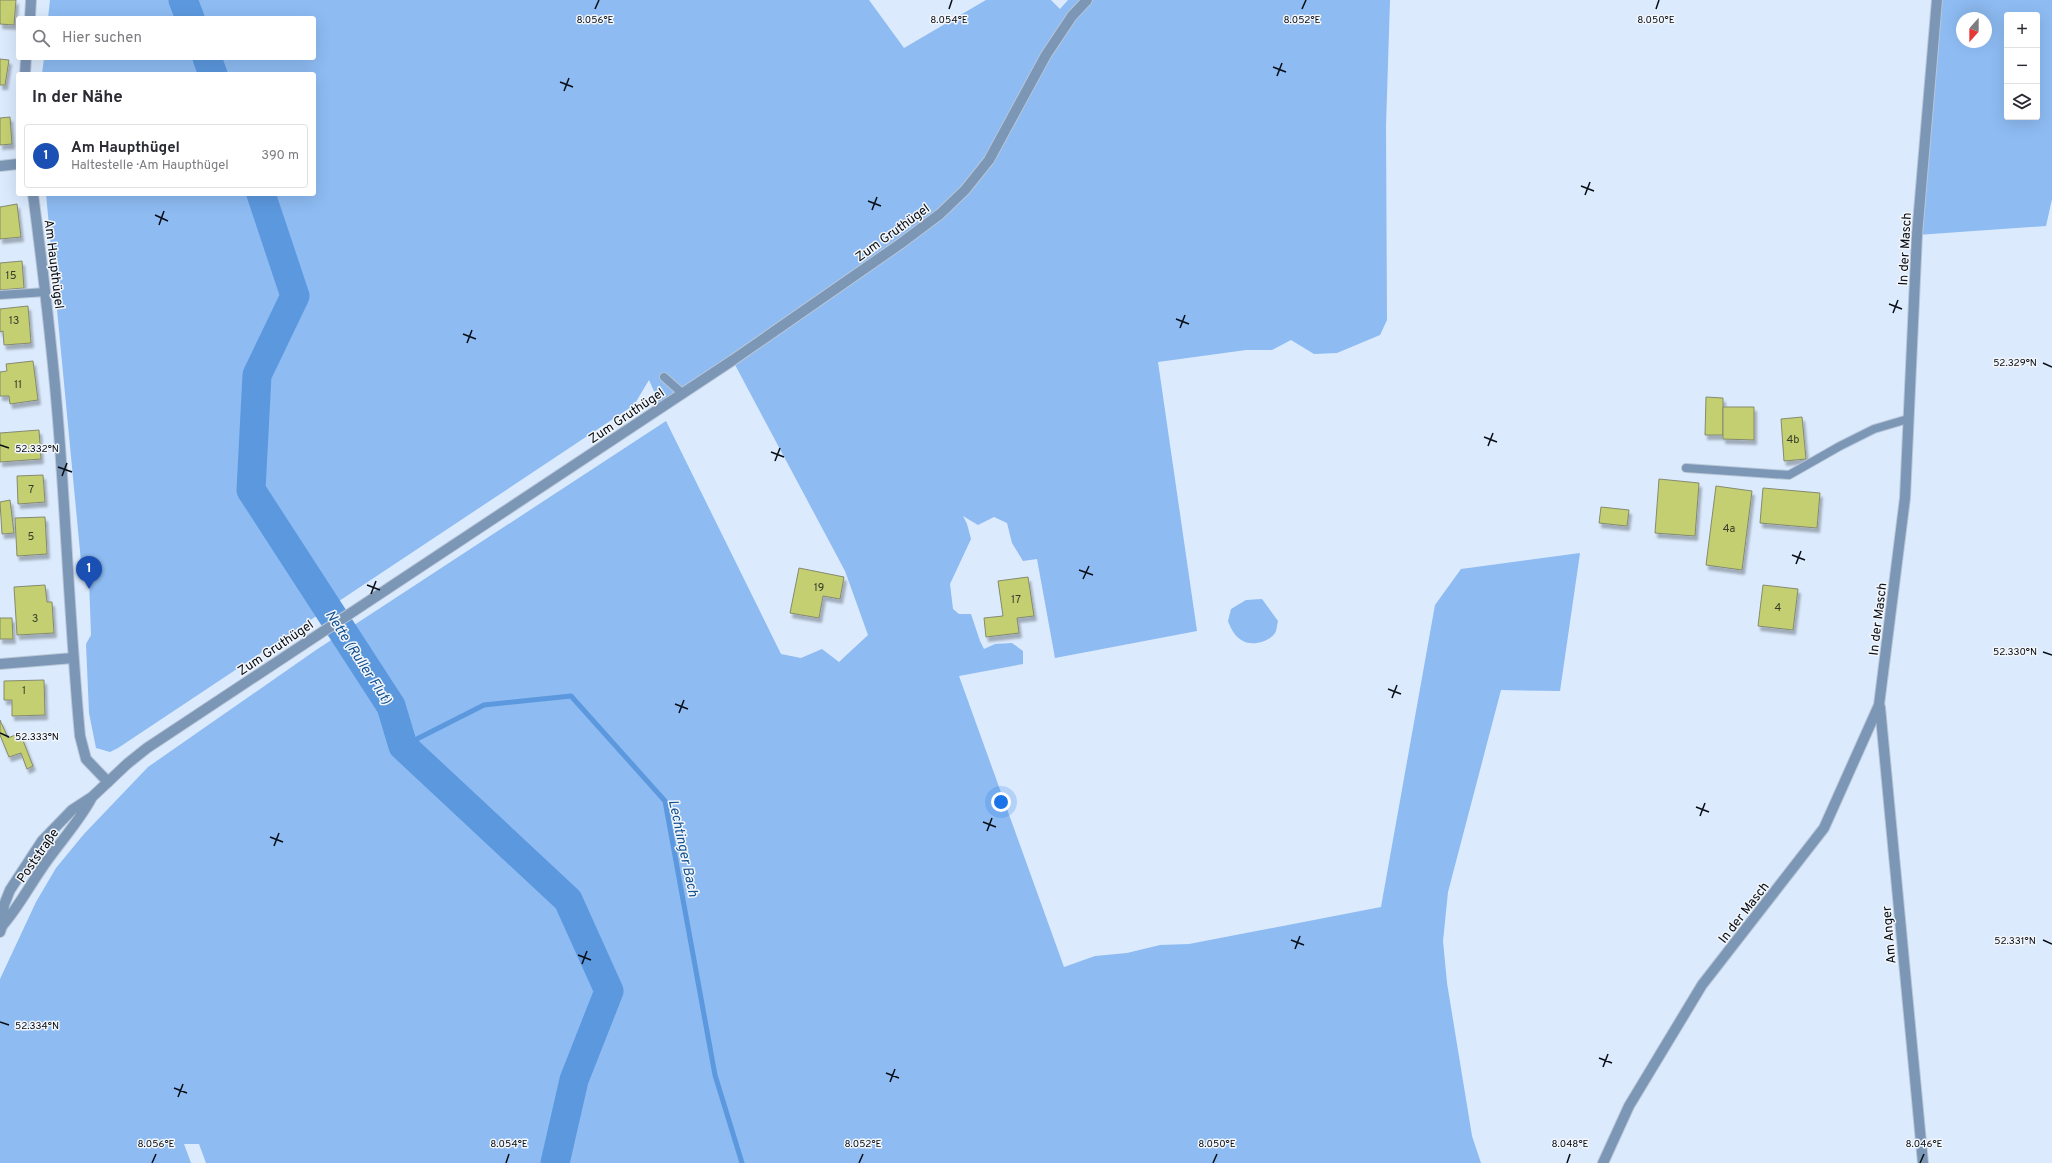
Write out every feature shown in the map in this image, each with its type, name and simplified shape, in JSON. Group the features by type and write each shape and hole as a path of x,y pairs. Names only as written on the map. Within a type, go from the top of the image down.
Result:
{"street":[{"path":"30,16 31,0"},
{"name":"In der Masch","path":"1603,1163 1629,1106 1702,986 1824,828 1879,705 1905,498 1917,235 1937,0"},
{"name":"Zum Gruthügel","path":"108,782 147,748 740,356 900,244 940,214 960,195 989,160 1046,55 1072,16 1085,1"},
{"path":"25,72 26,60"},
{"path":"0,166 16,164"},
{"name":"Am Haupthügel","path":"33,196 46,292 60,446 73,658 80,736 82,749 86,759 108,782"},
{"path":"0,664 73,658"},
{"name":"Am Anger","path":"1879,705 1923,1163"},
{"name":"Poststraße","path":"1,929 4,905 10,890 42,841 72,810 92,797 108,782"},
{"name":"Poststraße","path":"1,929 16,910 39,872 81,817 92,797"}],"lane":[{"path":"0,295 46,292"},
{"path":"664,377 682,393"},
{"path":"1686,468 1789,475 1833,449 1874,429 1908,419"}],"shaded area":[{"path":"50,0 869,0 904,48 986,0 1051,0 1060,9 1068,0 1390,0 1386,126 1387,320 1380,335 1337,353 1314,354 1291,340 1272,350 1246,350 1158,362 1197,631 1055,658 1037,559 1023,561 1012,543 1007,523 994,517 978,525 963,516 971,539 950,584 953,609 959,614 971,614 984,649 995,644 1012,643 1023,651 1023,664 959,676 1064,967 1095,956 1127,953 1160,945 1189,944 1381,907 1435,605 1461,569 1580,553 1560,691 1501,690 1448,892 1443,941 1447,983 1472,1136 1481,1163 206,1163 199,1144 184,1144 191,1163 0,1163 0,979 36,902 56,868 84,834 148,767 316,650 666,421 781,654 801,658 822,649 839,662 868,635 845,571 733,361 661,407 649,380 634,405 118,748 110,752 96,748 89,713 86,644 91,635 89,580 82,572 46,196 316,196 316,72 42,72 44,60 316,60 316,16 48,16"},
{"path":"1936,0 2052,0 2052,199 2046,226 1917,235"},
{"path":"1262,599 1278,621 1276,632 1265,641 1251,643 1243,641 1230,627 1228,621 1231,609 1246,600"}],"building":[{"path":"0,0 16,0 14,25 0,24"},
{"path":"0,59 9,60 5,85 0,85"},
{"path":"10,117 12,144 0,145 0,118"},
{"path":"17,204 21,237 0,239 0,207"},
{"path":"22,261 24,288 0,290 0,263"},
{"path":"28,306 31,343 4,345 3,331 0,332 0,309"},
{"path":"33,361 38,400 10,404 9,396 0,396 0,372 7,371 6,364"},
{"path":"1706,397 1723,398 1723,435 1705,435"},
{"path":"1723,407 1754,407 1754,440 1723,439"},
{"path":"1802,417 1806,459 1784,461 1781,419"},
{"path":"39,430 41,459 0,462 0,433"},
{"path":"43,475 45,502 18,504 17,476"},
{"path":"1659,479 1699,483 1695,536 1655,533"},
{"path":"1716,486 1752,491 1742,570 1706,565"},
{"path":"1763,488 1820,493 1817,528 1760,523"},
{"path":"10,500 14,533 2,534 0,502"},
{"path":"1601,507 1629,510 1627,526 1599,523"},
{"path":"45,517 47,554 17,556 15,518"},
{"path":"799,568 844,577 840,599 823,596 819,618 790,613"},
{"path":"1028,577 1034,616 1017,618 1019,633 986,637 984,618 1003,616 998,581"},
{"path":"45,585 47,602 52,602 54,633 17,635 14,587"},
{"path":"1763,585 1798,589 1793,630 1758,626"},
{"path":"0,618 12,618 13,639 0,639"},
{"path":"44,680 45,715 12,716 12,700 4,700 4,681"},
{"path":"0,720 8,738 20,733 33,766 27,769 21,753 9,757 0,735"}],"waterway":[{"name":"Nette (Ruller Flut)","path":"183,0 189,16"},
{"name":"Nette (Ruller Flut)","path":"208,60 212,72"},
{"name":"Nette (Ruller Flut)","path":"262,196 295,296 257,375 251,490 391,706 403,746 568,900 609,991 574,1080 555,1163"},
{"name":"Lechtinger Bach","path":"403,746 484,705 571,696 665,801 715,1075 742,1163"}],"place":[{"name":"Am Haupthügel","path":"89,589"}]}
